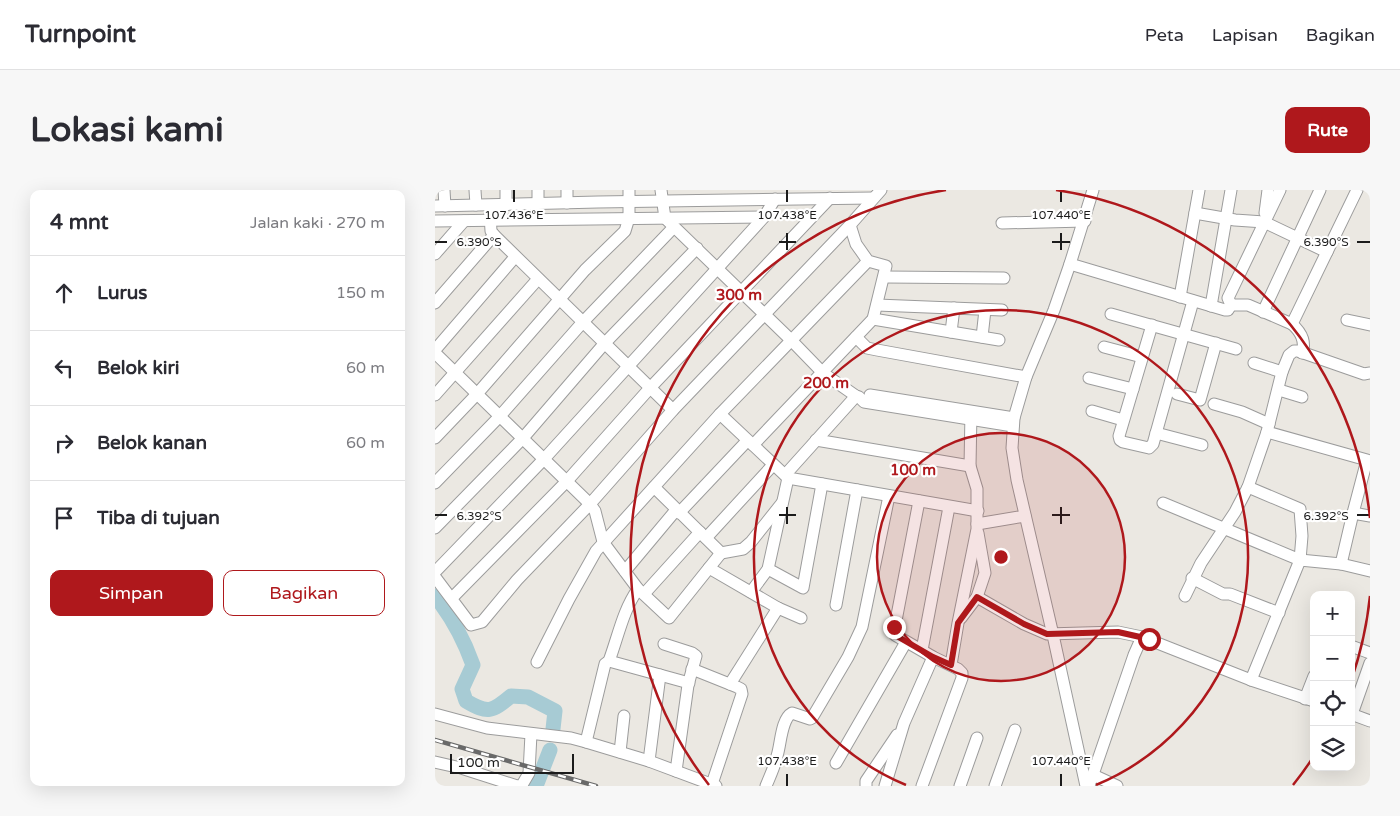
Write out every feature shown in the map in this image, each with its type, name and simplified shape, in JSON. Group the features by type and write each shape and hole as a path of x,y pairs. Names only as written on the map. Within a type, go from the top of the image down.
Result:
{"street":[{"path":"445,190 440,206 567,203 598,196 781,196 816,194 830,198 845,194 877,193"},
{"path":"475,190 476,206"},
{"path":"506,190 506,205"},
{"path":"538,190 538,203"},
{"path":"567,190 567,203"},
{"path":"1090,782 1013,463 1013,422 1026,377 1054,310 1085,221 1093,190"},
{"path":"1180,297 1199,190"},
{"path":"1211,306 1231,190"},
{"path":"1264,222 1268,190"},
{"path":"1070,264 1225,310 1230,308 1230,302 1264,222 1280,190"},
{"path":"1263,312 1320,190"},
{"path":"1292,324 1357,190"},
{"path":"435,577 471,625 482,622 517,580 590,504 673,410 850,226 877,193"},
{"path":"721,195 722,218"},
{"path":"435,438 477,394 585,270 625,231 629,218 629,196"},
{"path":"661,196 665,218 823,373 864,402 1013,422"},
{"path":"435,572 544,459 781,196"},
{"path":"452,598 567,481 650,388 830,198"},
{"path":"490,205 491,231 494,235 673,410"},
{"path":"1195,213 1264,222 1327,252"},
{"path":"435,221 764,217"},
{"path":"435,254 464,221"},
{"path":"1002,223 1085,221"},
{"path":"435,483 500,416 582,323 674,226"},
{"path":"625,571 678,511 823,373 873,319 885,277 886,266 867,261 856,244 850,226"},
{"path":"435,303 494,235"},
{"path":"435,528 523,438 605,344 697,248"},
{"path":"515,257 435,352 590,504 595,511 603,542 641,592 669,618 721,553 743,549 782,504"},
{"path":"537,662 569,599 603,542 720,414 867,261"},
{"path":"885,277 1004,278"},
{"path":"435,395 538,279"},
{"path":"1214,294 1230,302 1248,306 1292,324 1303,341 1302,353"},
{"path":"1152,325 1119,436 1123,442 1149,448 1153,444 1193,301"},
{"path":"877,305 1002,310"},
{"path":"951,332 954,308"},
{"path":"982,337 985,310"},
{"path":"1111,314 1237,349"},
{"path":"873,319 999,340"},
{"path":"1347,320 1370,325"},
{"path":"857,337 867,348 1026,377"},
{"path":"1177,394 1200,400 1217,343"},
{"path":"1104,347 1142,357"},
{"path":"1185,596 1192,578 1248,488 1268,428 1282,372 1291,352 1297,351 1365,374 1370,373"},
{"path":"1254,363 1282,372"},
{"path":"1089,378 1133,389"},
{"path":"1279,390 1302,397"},
{"path":"751,592 768,569 786,477 816,440 857,397"},
{"path":"1214,404 1242,412 1268,428 1368,461 1341,564"},
{"path":"1093,411 1123,420"},
{"path":"720,414 786,477 978,511"},
{"path":"951,665 977,527 977,489 970,466 971,416"},
{"path":"1156,433 1202,445"},
{"path":"816,440 970,466"},
{"path":"586,742 605,664 609,661 623,619 641,592 703,535 773,465"},
{"path":"768,569 803,588 822,484"},
{"path":"654,487 721,553"},
{"path":"1248,488 1300,508 1302,536 1300,560 1251,680"},
{"path":"836,605 857,490"},
{"path":"766,786 777,758 788,716 792,713 812,718 855,643 864,619 889,496"},
{"path":"919,501 894,627 895,635 951,665 962,673 962,678 922,786"},
{"path":"1163,503 1300,560 1341,564 1370,571"},
{"path":"922,650 949,506"},
{"path":"1353,513 1370,516"},
{"path":"977,527 1025,516"},
{"path":"958,623 977,597 985,573 977,527"},
{"path":"709,568 778,608 801,618"},
{"path":"1192,578 1223,594 1230,594 1279,613"},
{"path":"977,597 1024,624 1047,634 1118,632 1142,637 1251,680 1310,700"},
{"path":"730,684 778,608"},
{"path":"1090,782 1142,637"},
{"path":"836,762 906,642"},
{"path":"664,644 696,656 689,683 676,771"},
{"path":"1355,647 1370,653"},
{"path":"885,786 891,753 933,657"},
{"path":"609,661 689,683"},
{"path":"1355,706 1370,663"},
{"path":"435,714 487,728 571,738 649,761 714,785 742,694 741,689 692,669"},
{"path":"649,761 660,675"},
{"path":"1355,715 1370,721"},
{"path":"620,752 624,716"},
{"path":"995,786 1015,730"},
{"path":"435,762 461,768 513,786 522,785 529,773 531,734"},
{"path":"960,786 977,738"},
{"path":"866,786 866,781 891,753"},
{"path":"1090,782 1117,786"}],"waterway":[{"path":"435,596 457,629 473,665 462,689 466,701 480,708 490,709 511,696 528,697 555,711 553,729"},
{"path":"536,786 550,750"}],"railway":[{"path":"435,740 596,786"}],"route":[{"path":"894,627 895,635 951,665 958,623 977,597 995,609 1047,634 1118,632 1149,639"}]}
